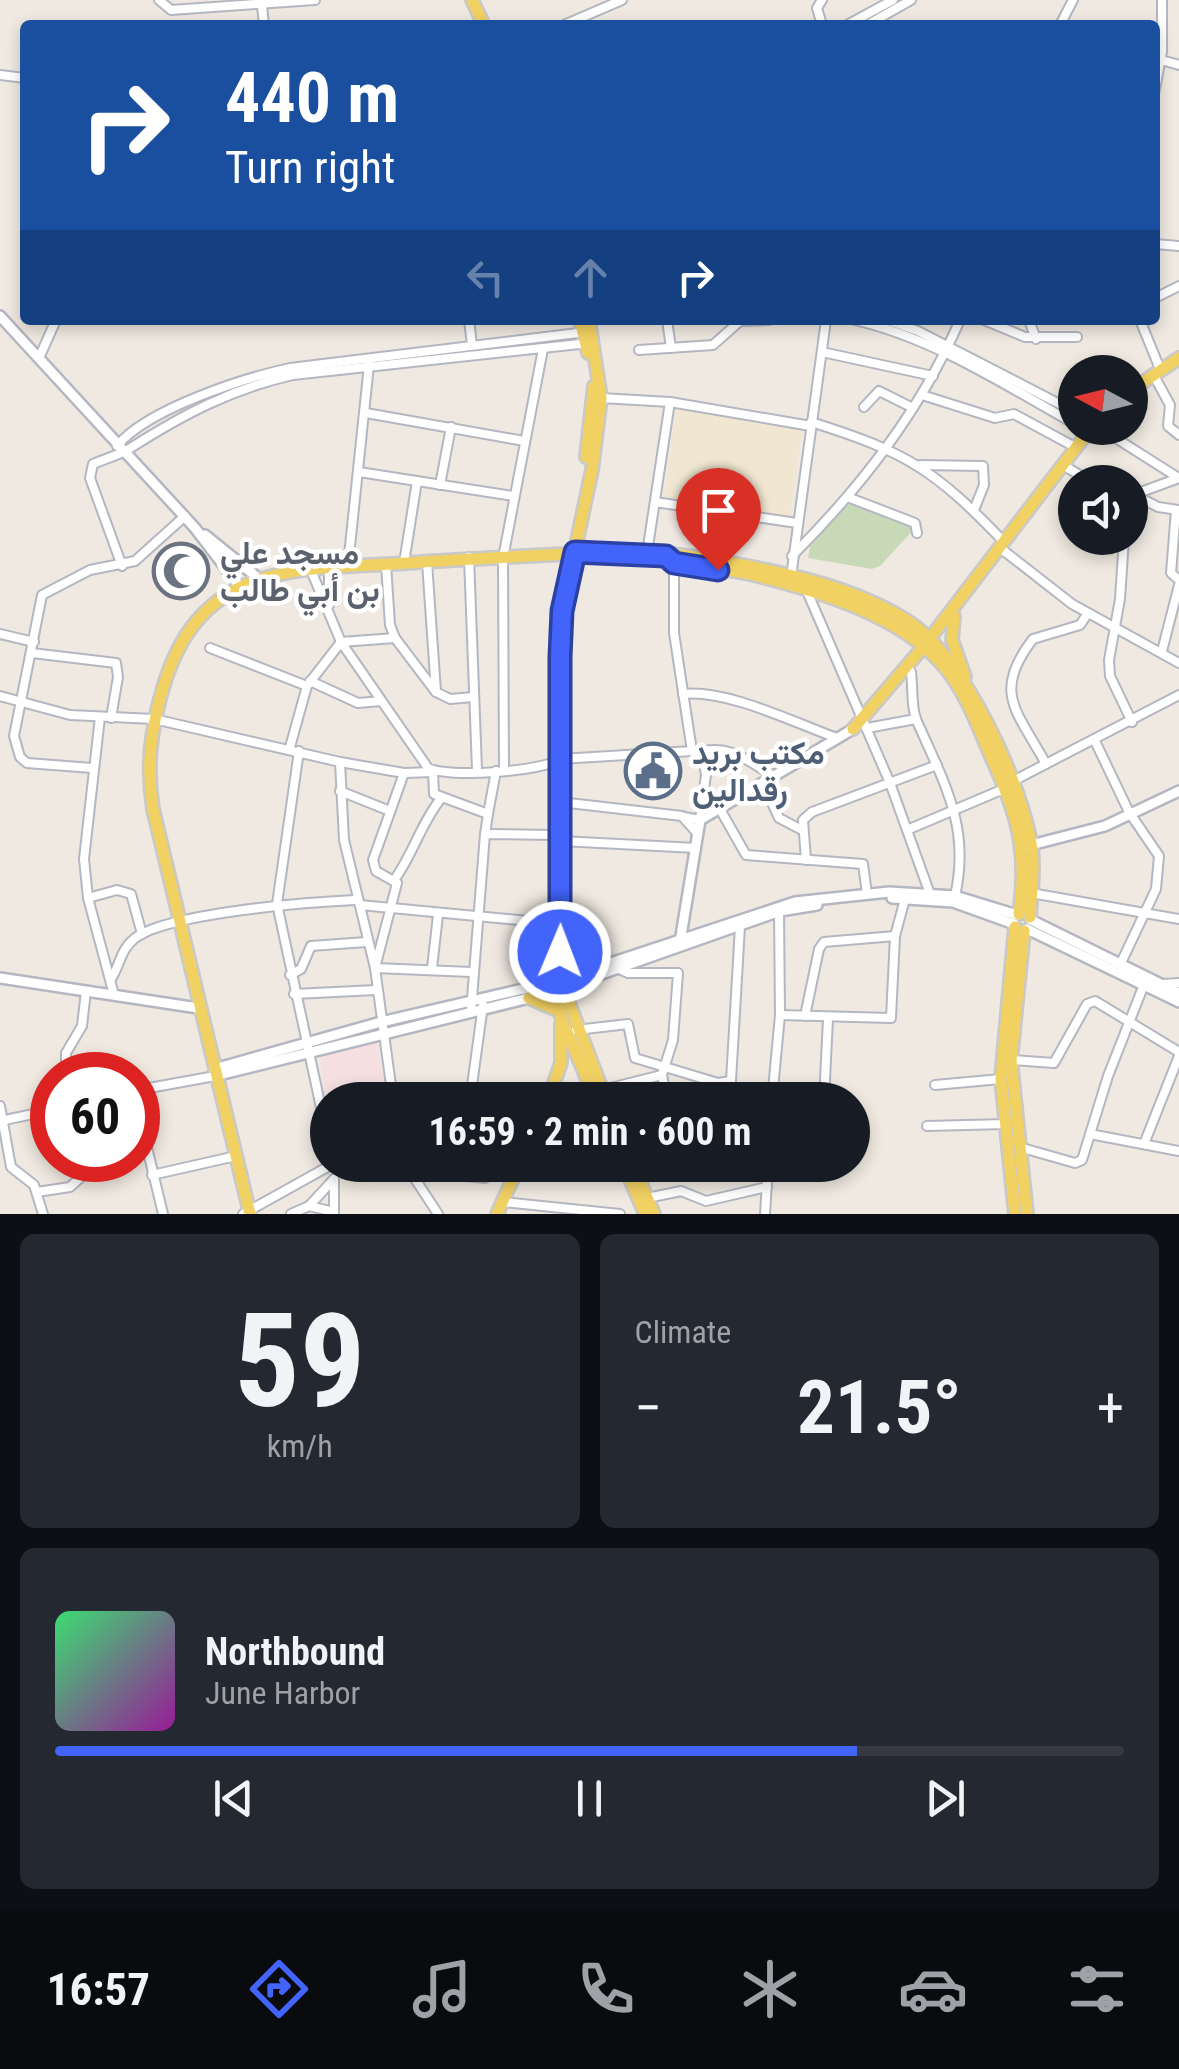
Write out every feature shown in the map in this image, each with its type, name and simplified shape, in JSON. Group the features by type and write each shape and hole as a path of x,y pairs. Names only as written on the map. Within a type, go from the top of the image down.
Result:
{"main road":[{"path":"571,553 601,398 587,332"},
{"path":"554,1082 560,1063 557,761 562,611 593,404 587,332"},
{"path":"1148,377 1179,358"},
{"path":"1063,465 1075,447"},
{"path":"861,725 931,648 1058,472"},
{"path":"861,725 931,648 1005,543"},
{"path":"247,1212 150,791 154,718 181,642 214,606 258,578 310,568 571,553 647,555 795,580 883,608 966,681"},
{"path":"795,580 807,592 881,618 931,648 964,696 1008,785"},
{"path":"954,616 952,640 1008,785 1027,846 1031,893 1022,922 1002,1080 1015,1214"},
{"path":"557,761 557,838"},
{"path":"1027,846 1012,1060 1027,1214"},
{"path":"557,985 595,1082"},
{"path":"530,998 560,1013 594,1082"},
{"path":"500,1208 511,1182"},
{"path":"631,1182 645,1214"},
{"path":"640,1182 654,1214"}],"street":[{"path":"159,0 171,10 314,0"},
{"path":"576,20 622,0"},
{"path":"857,20 893,0"},
{"path":"882,7 911,0"},
{"path":"1160,65 1162,0"},
{"path":"262,6 263,20"},
{"path":"1161,60 1179,65"},
{"path":"0,316 116,448 126,452 185,516 240,587"},
{"path":"39,358 54,325"},
{"path":"470,325 472,346"},
{"path":"667,325 671,348"},
{"path":"639,350 713,345 728,325"},
{"path":"795,580 792,556 825,325"},
{"path":"883,325 947,349 1058,414"},
{"path":"897,325 1058,404"},
{"path":"792,556 850,498 888,448 933,376 958,325"},
{"path":"998,325 1036,339 1077,338"},
{"path":"1032,325 1036,339"},
{"path":"1142,325 1168,399 1168,426 1179,435"},
{"path":"122,566 89,472 92,464 128,435 200,396 246,378 587,332"},
{"path":"126,452 200,406 249,385 369,365 544,349 587,332"},
{"path":"471,1082 477,1005 471,972 476,917 488,814 500,770 503,558 544,349"},
{"path":"822,352 933,376"},
{"path":"348,565 369,365"},
{"path":"864,406 880,391 914,408"},
{"path":"922,395 994,418 1014,414 1075,447"},
{"path":"601,398 670,402 811,424 888,448 919,465 974,510 1005,543 1088,612 1179,664"},
{"path":"647,555 670,402"},
{"path":"366,414 524,441"},
{"path":"440,484 451,427"},
{"path":"128,435 135,443"},
{"path":"1121,445 1178,478"},
{"path":"919,465 983,466 984,484 974,510"},
{"path":"359,472 513,496"},
{"path":"1148,489 1178,478"},
{"path":"404,562 417,482"},
{"path":"850,498 906,518 915,523 917,533"},
{"path":"655,502 797,523"},
{"path":"1148,502 1177,510 1170,573 1179,583 1162,651"},
{"path":"92,768 27,763 20,756 14,736 42,595 90,570 122,566 151,552 185,516"},
{"path":"195,528 258,578"},
{"path":"1122,555 1110,676 1132,722"},
{"path":"469,557 477,770"},
{"path":"664,1082 664,1064 675,1028 675,949 683,938 706,776 683,694 671,594 671,558"},
{"path":"428,562 436,692"},
{"path":"386,564 390,625 395,638 436,692 450,699 473,697"},
{"path":"329,566 329,605"},
{"path":"310,568 329,605 341,642 433,772 431,789 488,814"},
{"path":"807,592 861,725 890,782 930,894"},
{"path":"1046,764 1009,692 1009,677 1033,639 1080,624 1088,612"},
{"path":"0,634 34,642"},
{"path":"314,1082 277,904 295,749 308,684 341,642 395,638"},
{"path":"210,648 358,702 382,701"},
{"path":"32,653 116,663 118,676 92,768 84,849 88,898 114,995"},
{"path":"915,667 916,719 955,809 963,861 955,896"},
{"path":"683,694 698,692 837,738"},
{"path":"906,830 1008,785 1179,695"},
{"path":"0,696 106,718 154,718 340,762 404,773 500,770 557,761 725,748 758,762 774,776"},
{"path":"560,802 700,820 861,725 916,719"},
{"path":"1095,741 1129,812 1159,856 1156,888 1142,910 1120,964"},
{"path":"340,762 340,791 358,902 374,968 392,1082"},
{"path":"806,860 803,820 812,812 937,764"},
{"path":"395,879 376,871 373,860 404,773"},
{"path":"763,783 779,818 802,830"},
{"path":"340,791 390,811"},
{"path":"1027,846 1104,826 1179,792"},
{"path":"374,968 393,910 395,879 418,845 424,819 442,797"},
{"path":"721,810 746,855 863,864 866,894"},
{"path":"682,816 698,834"},
{"path":"485,834 696,848"},
{"path":"88,898 117,890 131,894 142,934"},
{"path":"1031,893 1179,919"},
{"path":"477,1005 530,998 683,938 779,909 866,894 953,902 1022,922 1146,981 1179,983"},
{"path":"160,1085 618,968 779,909 930,894 955,896 1120,964 1179,1002"},
{"path":"780,1015 891,1018 895,936 912,897"},
{"path":"111,978 124,948 142,934 277,904 358,902 438,915 557,924"},
{"path":"774,1082 780,1015 779,909"},
{"path":"432,968 438,915"},
{"path":"576,1030 628,1024 636,1058 718,1083 731,1081 740,926"},
{"path":"805,1016 818,948 824,942 895,936"},
{"path":"290,975 301,969 311,946 366,942"},
{"path":"374,968 471,972"},
{"path":"618,968 628,972 676,971"},
{"path":"0,978 198,1008"},
{"path":"1019,1148 1079,1163 1146,981"},
{"path":"1163,984 1179,993"},
{"path":"294,994 376,990"},
{"path":"67,1052 82,1026 86,991"},
{"path":"1012,1060 1054,1062 1087,1004 1094,1001 1130,1020 1179,1054 1144,1144"},
{"path":"825,1082 828,1019"},
{"path":"645,1082 662,1076"},
{"path":"934,1085 1002,1080"},
{"path":"0,1106 11,1167 36,1192 43,1214"},
{"path":"1,1120 30,1114"},
{"path":"927,1126 1006,1124"},
{"path":"1090,1134 1179,1151"},
{"path":"160,1173 236,1156"},
{"path":"247,1212 310,1177"},
{"path":"36,1192 70,1187 76,1182"},
{"path":"154,1182 162,1214"},
{"path":"291,1214 309,1206 330,1182"},
{"path":"309,1206 334,1213 334,1182"},
{"path":"416,1182 438,1214"},
{"path":"765,1214 767,1182"},
{"path":"647,1198 681,1191 706,1200 767,1187"},
{"path":"500,1208 620,1214"}],"shaded area":[{"path":"676,408 802,429 790,517 664,497"},
{"path":"369,1037 377,1043 384,1082 323,1082 320,1059 328,1051"}],"green space":[{"path":"851,501 915,528 880,566 872,569 808,558 810,546"}],"place":[{"name":"مسجد علي بن أبي طالب","path":"181,571"},
{"name":"مكتب بريد رقدالين","path":"653,771"}],"route":[{"path":"560,952 560,657 562,611 575,552 585,549 666,556 674,563 718,570"}]}
